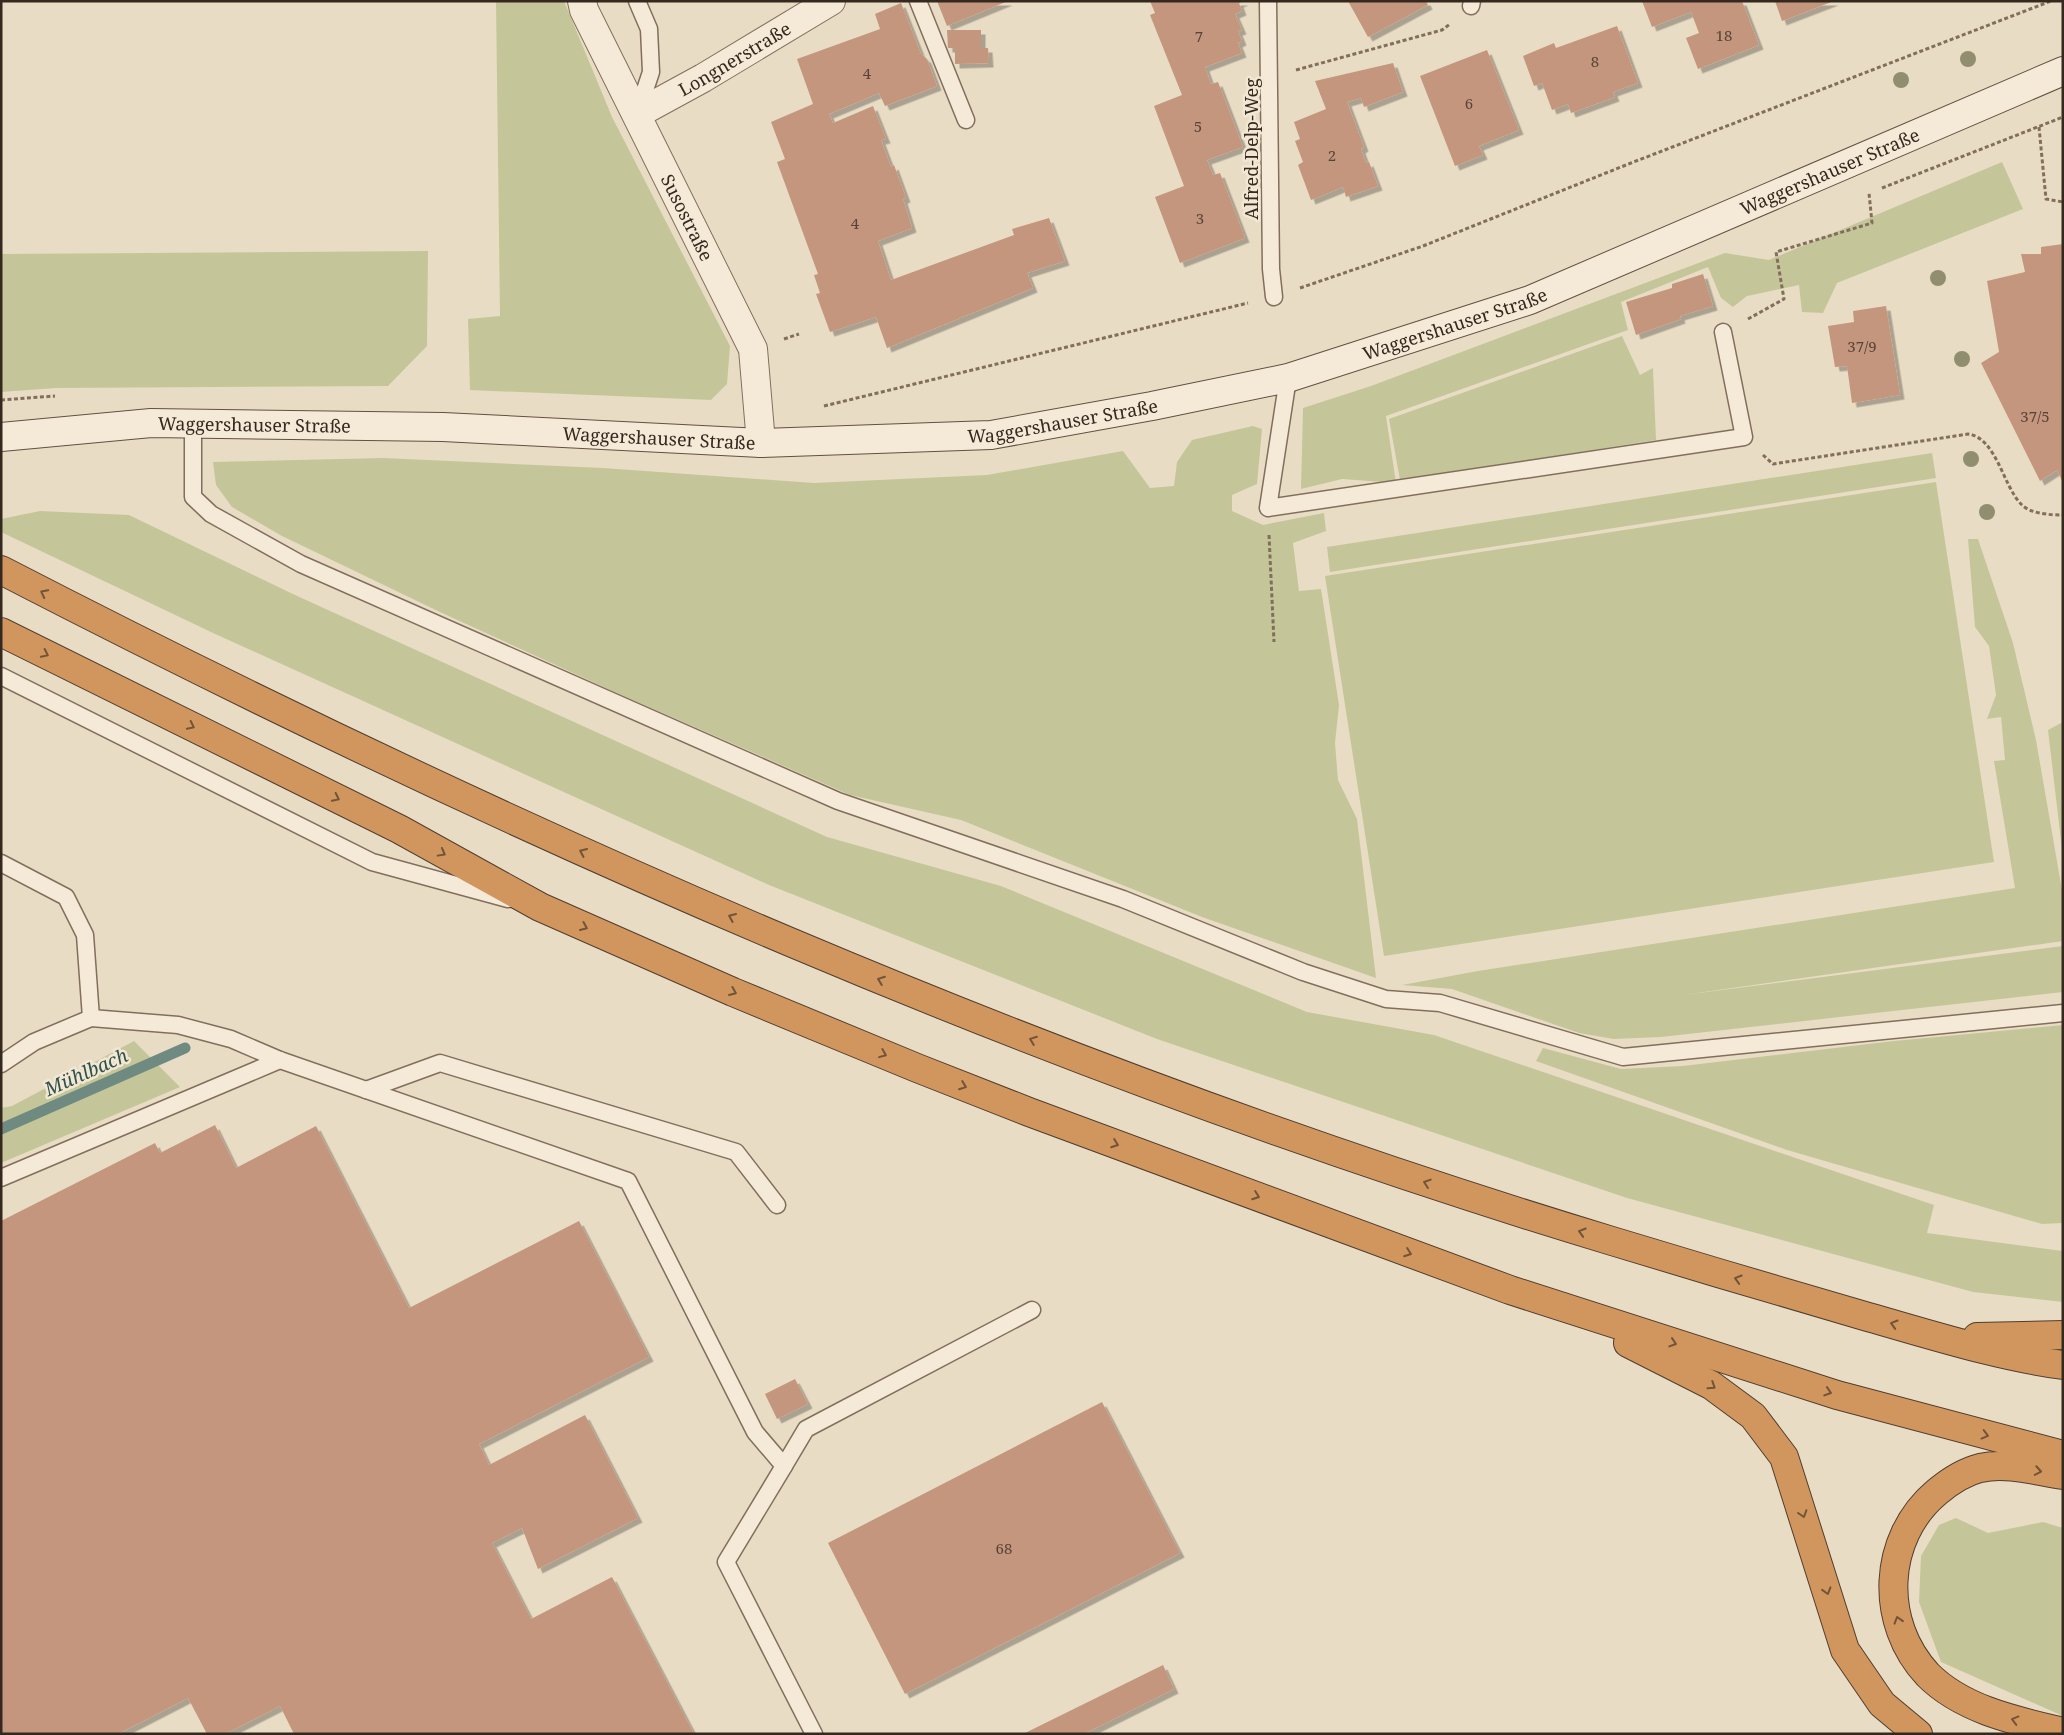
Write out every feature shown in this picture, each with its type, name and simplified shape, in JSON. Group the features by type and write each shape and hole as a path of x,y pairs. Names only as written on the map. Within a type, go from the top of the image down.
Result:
{"highway":[{"path":"1,570 119,631 502,816 868,975 1078,1058 1269,1128 1484,1202 1940,1338 2063,1365"},
{"path":"1,632 399,829 540,908 733,992 917,1068 1029,1112 1510,1290 1837,1395 2063,1455"},
{"path":"1510,1290 1670,1363 1711,1384 1753,1416 1784,1457 1845,1650 1882,1704 1918,1734"},
{"path":"1940,1338 2063,1335"},
{"path":"2063,1475 2014,1467 1980,1468 1950,1482 1921,1506 1901,1541 1893,1579 1895,1614 1906,1644 1928,1675 1958,1698 2009,1719 2063,1732"}],"street":[{"name":"Susostraße","path":"582,1 584,10 753,349 761,443"},
{"name":"Longnerstraße","path":"637,114 703,78 831,1"},
{"name":"Waggershauser Straße","path":"1,437 151,423 443,427 761,443 991,435 1152,406 1288,378 1530,300 2063,71"}],"lane":[{"path":"637,1 649,30 651,72 637,114"},
{"path":"918,1 966,120"},
{"name":"Alfred-Delp-Weg","path":"1268,1 1271,77 1271,269 1274,296"},
{"path":"1288,378 1268,508 1744,438 1723,332"},
{"path":"193,424 193,497 211,514 301,564 838,801 1123,899 1303,972 1386,999 1440,1003 1623,1057 2063,1013"},
{"path":"1,676 372,862 540,908"},
{"path":"1,863 66,897 85,935 90,1018"},
{"path":"1,1064 34,1042 90,1018 178,1025 231,1039 280,1060 628,1181 754,1432 784,1466"},
{"path":"1,1178 280,1060"},
{"path":"366,1090 440,1063 736,1152 778,1205"},
{"path":"814,1734 726,1562 806,1429 1032,1310"}],"path":[{"path":"816,408 1274,296 1423,246 1631,163 2051,1"},
{"path":"1271,77 1442,30 1471,4"},
{"path":"2039,126 2046,199 2063,202"},
{"path":"1723,332 1784,299 1776,252 1872,222 1869,193"},
{"path":"1744,438 1773,464 1968,434 1976,435 1987,445 2022,506 2048,515 2063,515"},
{"path":"1268,508 1274,642"}],"green space":[{"path":"496,1 564,1 612,117 730,346 727,384 711,400 470,390 468,319 500,316"},
{"path":"2002,162 2023,209 1837,283 1823,313 1802,312 1799,285 1747,296 1733,307 1721,298 1708,267 1621,302 1628,330 1386,416 1396,483 1342,479 1301,489 1303,408 1371,386 1725,253 1769,260"},
{"path":"428,251 427,346 388,386 56,388 1,392 1,254"},
{"path":"1622,336 1640,375 1653,368 1656,440 1400,480 1389,419"},
{"path":"1253,426 1262,429 1257,484 1232,495 1232,511 1263,525 1324,513 1326,531 1293,543 1299,591 1321,589 1339,705 1335,743 1338,780 1357,819 1376,978 1202,917 961,820 850,795 617,693 442,613 282,536 232,507 216,485 213,462 383,458 603,468 814,483 987,475 1123,451 1150,488 1174,486 1177,462 1192,440"},
{"path":"1932,453 1936,478 1330,572 1327,547"},
{"path":"1936,482 1994,862 1384,956 1325,576"},
{"path":"40,511 129,515 295,595 827,837 1001,886 1307,1012 1434,1035 1934,1205 1927,1233 2063,1251 2063,1302 1973,1292 1627,1198 1157,1039 769,885 213,633 1,532 1,519"},
{"path":"1968,539 1978,539 2013,643 2036,740 2063,896 2063,941 1683,995 2063,946 2063,992 1661,1037 1614,1039 1579,1033 1452,989 1402,985 1478,971 2015,888 1994,761 2005,760 2001,717 1987,719 1996,695 1989,646 1975,627"},
{"path":"2063,722 2063,858 2048,730"},
{"path":"2063,1025 2063,1223 2042,1224 1787,1150 1536,1061 1543,1048 1621,1069 1683,1066 1894,1041"},
{"path":"134,1041 180,1087 1,1163 1,1108 12,1106"},
{"path":"1956,1518 1988,1533 2043,1522 2063,1528 2063,1716 1941,1662 1919,1602 1921,1556 1939,1525"}],"building":[{"path":"937,1 1008,1 947,26"},
{"path":"1150,1 1244,1 1239,3 1242,11 1235,14 1242,30 1238,31 1242,41 1238,43 1242,53 1205,67 1211,84 1218,82 1243,147 1207,160 1213,175 1220,173 1245,238 1180,263 1155,197 1184,186 1154,106 1182,95 1150,15 1155,13"},
{"path":"1348,1 1426,1 1428,5 1368,37"},
{"path":"1642,1 1742,1 1759,45 1698,69 1686,38 1699,33 1691,12 1652,27"},
{"path":"1775,1 1834,1 1782,21"},
{"path":"901,3 921,54 927,59 937,86 885,106 879,93 829,114 833,123 873,106 886,139 881,140 891,167 894,165 906,198 903,199 912,228 878,241 891,280 1014,235 1012,229 1049,218 1065,261 1027,273 1033,288 887,348 876,317 830,332 816,294 820,293 814,275 818,274 777,162 785,159 771,122 813,104 797,59 880,29 875,14"},
{"path":"1617,26 1638,83 1613,92 1615,97 1571,113 1568,104 1552,110 1542,83 1534,86 1523,56 1554,43 1556,48"},
{"path":"947,30 981,30 981,48 988,48 989,63 955,64 955,48 948,48"},
{"path":"1487,50 1519,130 1479,146 1483,155 1455,166 1420,76"},
{"path":"1393,63 1403,92 1364,107 1361,98 1347,102 1364,147 1361,149 1366,163 1369,162 1378,186 1346,197 1343,187 1311,200 1298,165 1303,162 1295,141 1300,139 1294,122 1326,109 1315,81"},
{"path":"2063,244 2063,483 2057,470 2040,481 1981,363 1999,352 1987,281 2025,272 2021,254 2041,254 2041,247"},
{"path":"1703,274 1713,306 1680,316 1681,319 1636,335 1626,302 1672,288 1672,284"},
{"path":"1886,306 1900,395 1852,403 1847,366 1835,367 1828,326 1854,322 1853,311"},
{"path":"215,1125 236,1168 316,1126 409,1308 579,1221 649,1357 479,1444 489,1465 585,1415 638,1518 538,1569 522,1528 492,1543 531,1619 612,1577 694,1734 294,1734 280,1706 225,1734 207,1734 188,1698 118,1734 1,1734 1,1221 155,1143 160,1153"},
{"path":"795,1379 808,1404 777,1419 765,1394"},
{"path":"1102,1402 1180,1553 905,1694 828,1543"},
{"path":"1163,1665 1174,1689 1084,1734 1023,1734"}],"waterway":[{"name":"Mühlbach","path":"1,1129 185,1048"}]}
